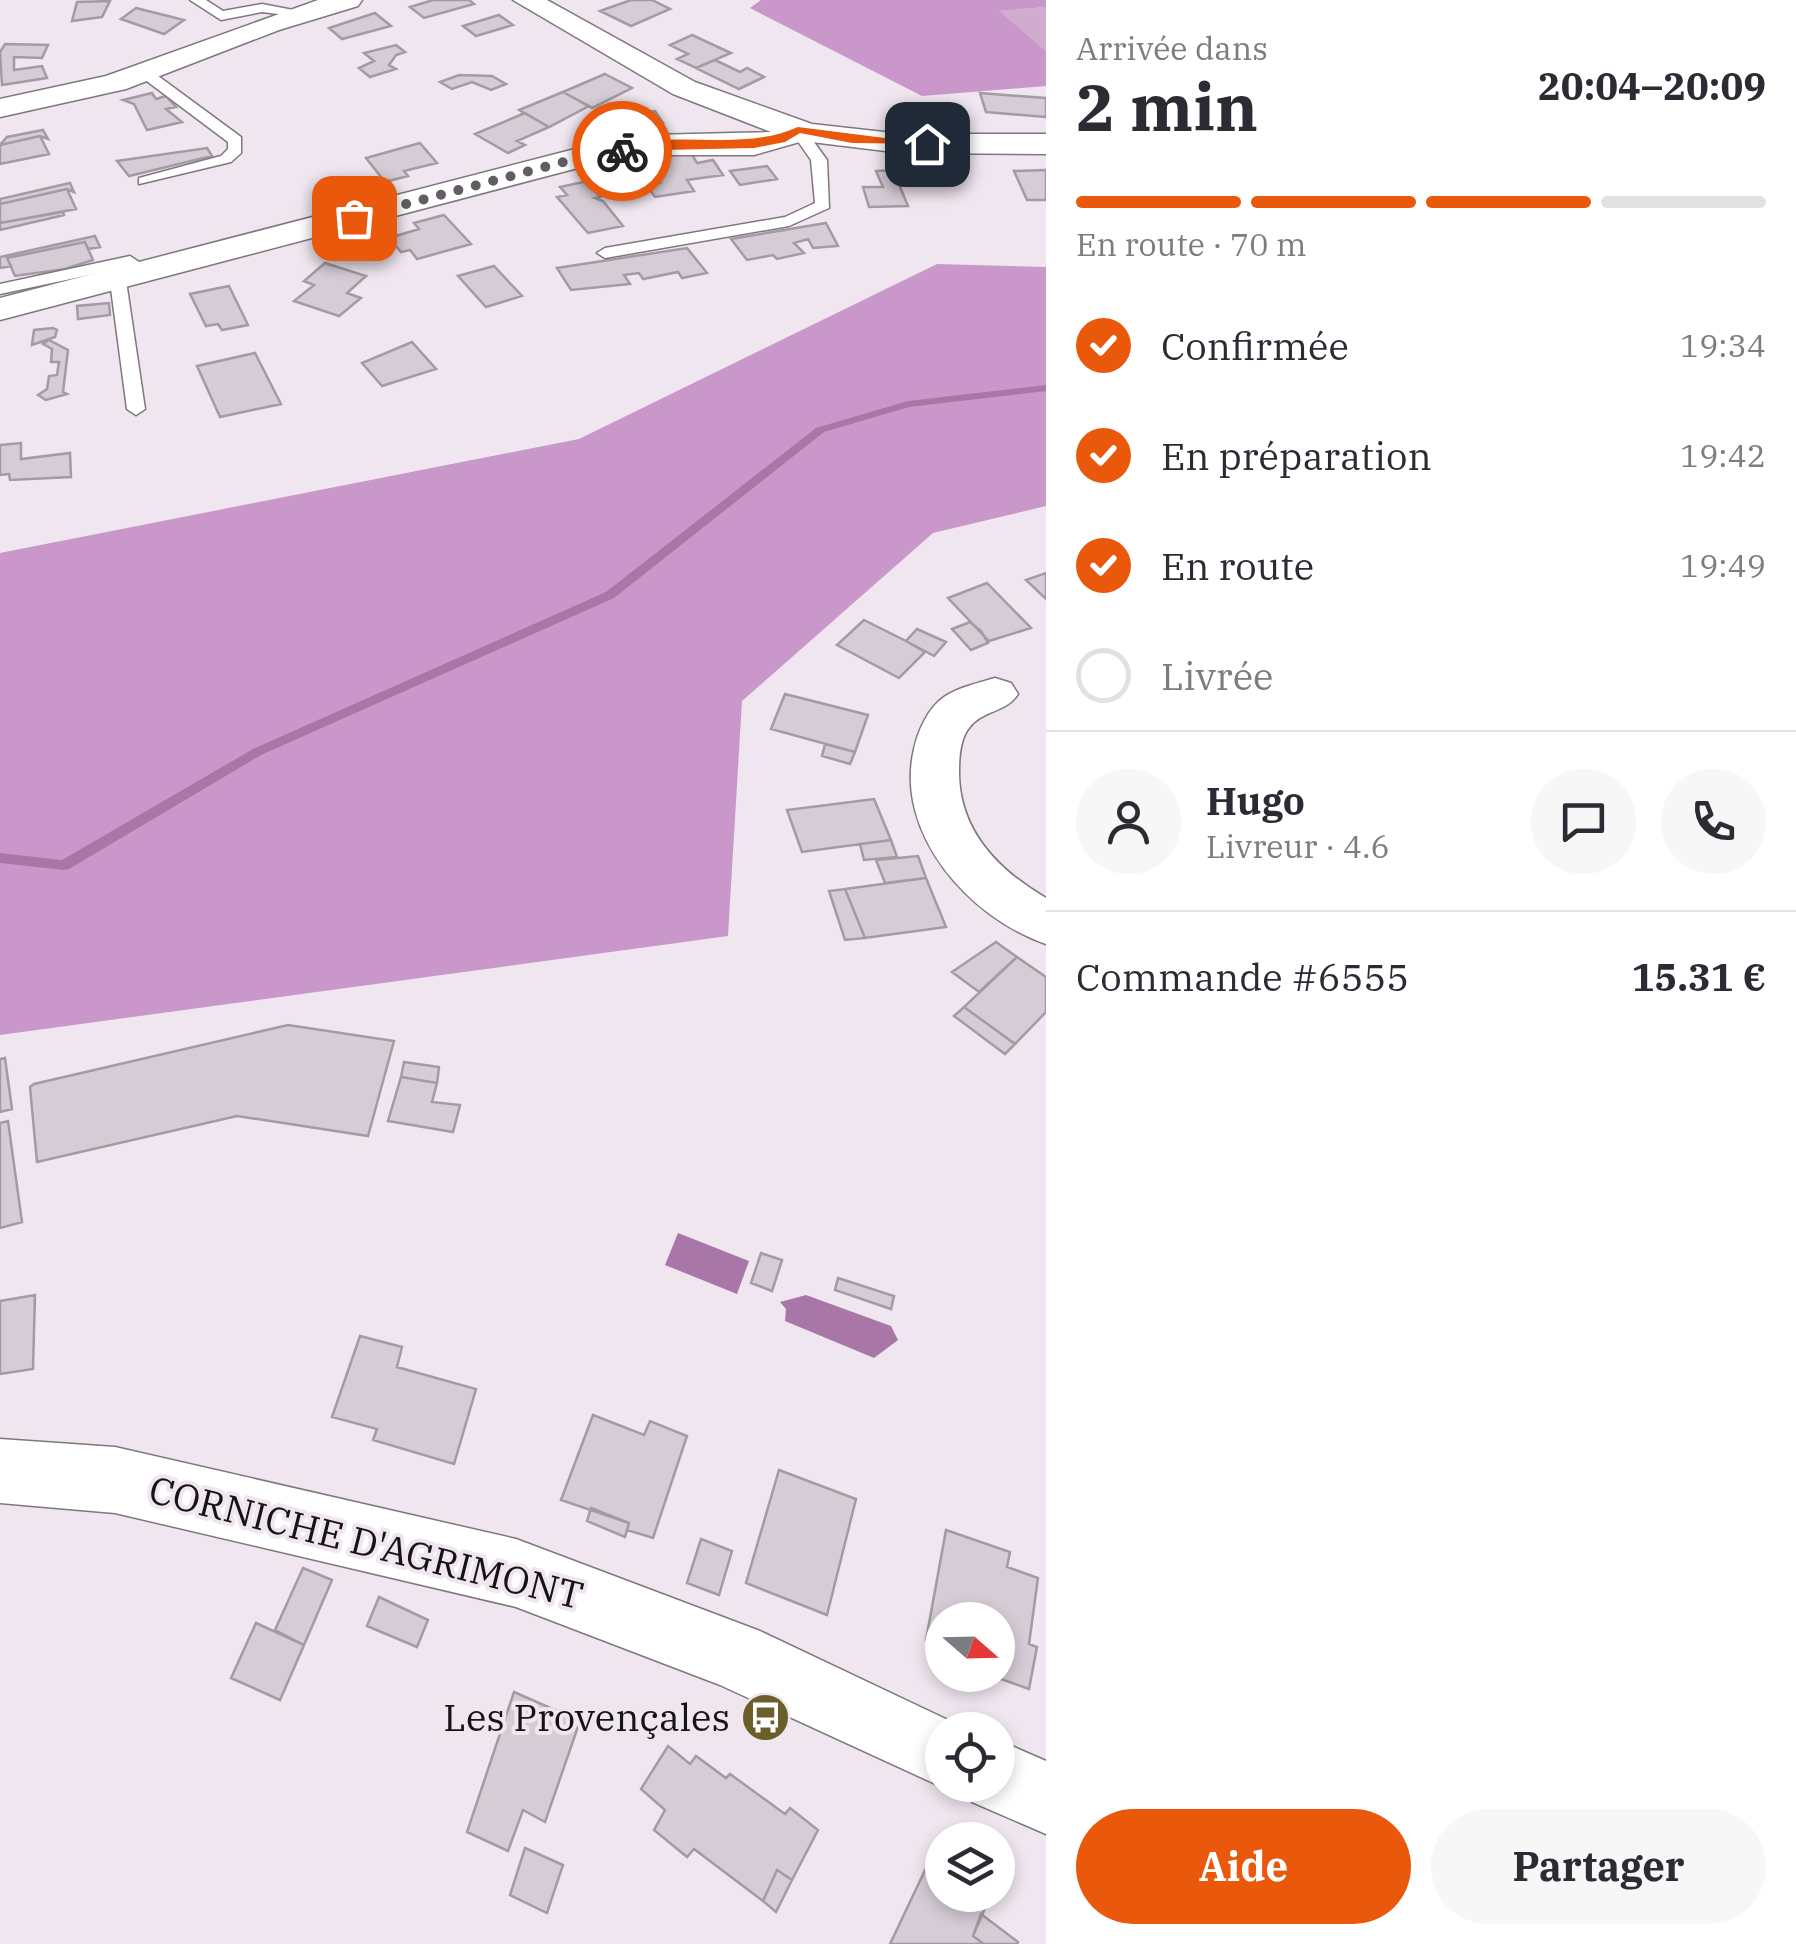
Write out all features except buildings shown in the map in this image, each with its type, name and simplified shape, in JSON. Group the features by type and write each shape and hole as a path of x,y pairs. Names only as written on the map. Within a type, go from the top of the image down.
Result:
{"street":[{"path":"0,108 145,73 302,13 348,0"},
{"path":"527,0 678,86 798,130 898,143 1046,144"},
{"path":"0,309 571,160 651,145 754,145 782,140 798,130"},
{"path":"995,694 954,712 938,742 934,780 942,829 977,874 1046,923"},
{"name":"CORNICHE D'AGRIMONT","path":"0,1470 116,1480 516,1573 734,1656 925,1743"},
{"path":"1015,1784 1046,1798"}],"lane":[{"path":"207,2 222,16 262,8 302,13"},
{"path":"145,73 236,140 236,150 226,159 145,181"},
{"path":"604,252 789,221 823,205 819,160 798,130"},
{"path":"0,289 130,261 136,409"}],"shaded area":[{"path":"761,0 1046,0 1046,7 999,11 1046,51 1046,86 922,96 750,8"},
{"path":"1046,7 1046,51 998,11"},
{"path":"937,264 1046,267 1046,506 933,533 742,701 728,936 0,1035 0,553 579,439"},
{"path":"678,1233 749,1261 737,1294 665,1265"},
{"path":"806,1295 891,1326 898,1340 874,1358 785,1321 786,1309 780,1302"}],"waterway":[{"path":"0,858 64,865 257,752 610,595 820,430 908,404 1046,388"}],"way so far":[{"path":"354,218 571,160 622,151"}],"place":[{"name":"Les Provençales","path":"765,1718"}],"route":[{"path":"622,151 651,145 754,145 782,140 798,130 852,140 927,144"}]}
